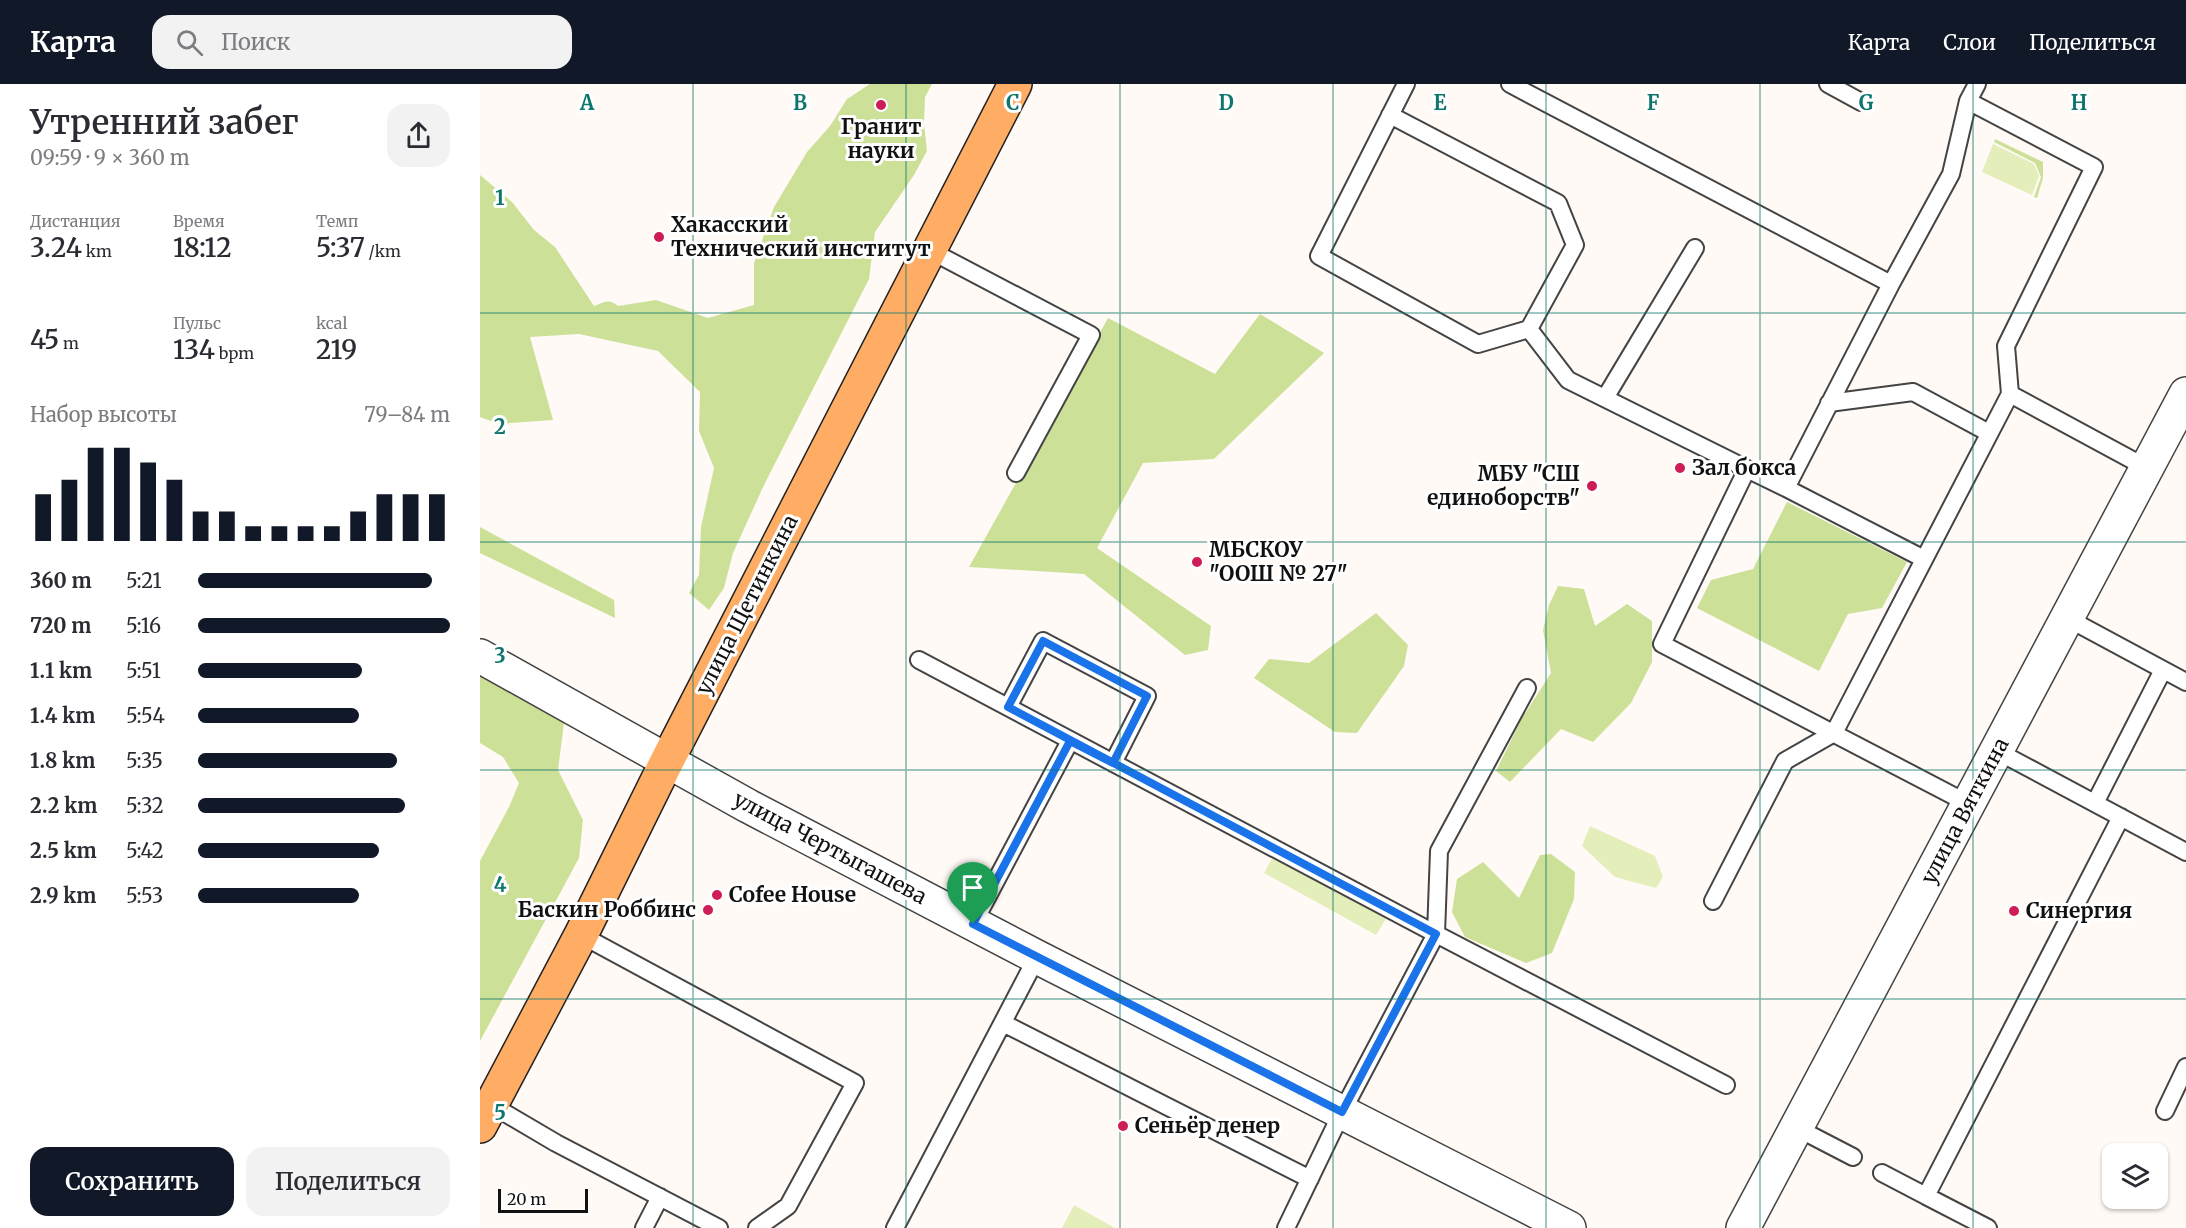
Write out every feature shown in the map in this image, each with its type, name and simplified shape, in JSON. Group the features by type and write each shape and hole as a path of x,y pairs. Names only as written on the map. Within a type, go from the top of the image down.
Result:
{"main road":[{"name":"улица Щетинкина","path":"484,1110 580,935 1015,84"}],"street":[{"name":"улица Вяткина","path":"1743,1228 2147,468 2183,408"},
{"name":"улица Чертыгашева","path":"480,656 668,759 748,806 1037,957 1569,1228"}],"lane":[{"path":"1390,115 1558,203 1575,245 1529,329 1478,344 1319,256 1390,115 1406,84"},
{"path":"1510,84 1891,284"},
{"path":"1828,84 1861,102"},
{"path":"1786,488 1891,284 1951,174 1968,101 1977,84"},
{"path":"1713,901 1785,761 1834,733 2010,394 2006,346 2094,167 1968,101"},
{"path":"1605,398 1695,248"},
{"path":"929,250 1090,335 1016,473"},
{"path":"1529,329 1568,380 1924,558"},
{"path":"1829,404 1912,392 1989,433"},
{"path":"2010,394 2147,468"},
{"path":"1747,469 1662,644 1969,804"},
{"path":"2067,618 2186,682"},
{"path":"1008,707 1043,641 1147,696 1113,763"},
{"path":"918,660 1726,1085"},
{"path":"2095,803 2163,670"},
{"path":"1286,1228 1342,1112 1436,934 1438,851 1527,688"},
{"path":"973,924 1070,741"},
{"path":"1997,751 2186,852"},
{"path":"1926,1196 2121,817"},
{"path":"580,935 855,1083 788,1206 757,1228"},
{"path":"895,1228 1037,957"},
{"path":"1003,1023 1310,1179"},
{"path":"2165,1111 2186,1067"},
{"path":"484,1110 556,1143 719,1228"},
{"path":"1797,1128 1853,1157"},
{"path":"1882,1173 1988,1228"},
{"path":"644,1228 660,1197"}],"green space":[{"path":"870,84 932,84 925,97 924,124 927,151 914,175 875,232 869,279 764,485 733,553 724,588 709,610 689,593 699,575 701,527 714,468 699,431 700,392 658,351 579,334 530,337 553,420 499,424 480,417 480,175 512,202 534,230 555,247 594,306 606,302 612,302 618,306 656,300 708,318 754,305 754,263 774,207 807,152 830,126 847,99"},
{"path":"1995,139 2043,162 2043,178 2037,198 2034,197 2041,177 2035,163 1994,142"},
{"path":"1993,144 2034,164 2039,176 2032,195 1982,172"},
{"path":"1260,314 1324,353 1214,459 1143,463 1097,548 1211,626 1208,650 1185,655 1084,574 969,567 1108,318 1215,374"},
{"path":"1787,502 1907,562 1882,608 1848,614 1819,671 1697,608 1711,580 1753,569"},
{"path":"480,527 614,600 615,618 480,553"},
{"path":"1558,586 1584,589 1595,626 1627,604 1652,621 1652,662 1631,703 1593,742 1561,729 1510,782 1496,771 1522,718 1551,673 1543,630 1549,605"},
{"path":"1376,613 1408,645 1404,666 1357,733 1335,732 1254,678 1269,659 1309,663"},
{"path":"480,662 565,715 558,770 583,820 579,858 480,1041 480,861 519,783 503,757 480,743"},
{"path":"1590,826 1655,856 1663,877 1656,888 1615,877 1582,846"},
{"path":"1551,854 1575,872 1574,899 1552,953 1526,963 1465,937 1452,912 1457,879 1483,862 1519,898 1540,855"},
{"path":"1274,855 1387,917 1376,935 1264,873"},
{"path":"1074,1205 1115,1228 1062,1228"}],"place":[{"name":"Гранит науки","path":"881,105"},
{"name":"Хакасский Технический институт","path":"659,237"},
{"name":"Зал бокса","path":"1680,468"},
{"name":"МБУ \"СШ единоборств\"","path":"1592,486"},
{"name":"МБСКОУ \"ООШ № 27\"","path":"1197,562"},
{"name":"Cofee House","path":"717,895"},
{"name":"Баскин Роббинс","path":"708,910"},
{"name":"Синергия","path":"2014,911"},
{"name":"Сеньёр денер","path":"1123,1126"}],"route":[{"path":"973,924 1070,741 1113,763 1147,696 1043,641 1008,707 1070,741 1436,934 1342,1112 973,924"}]}
